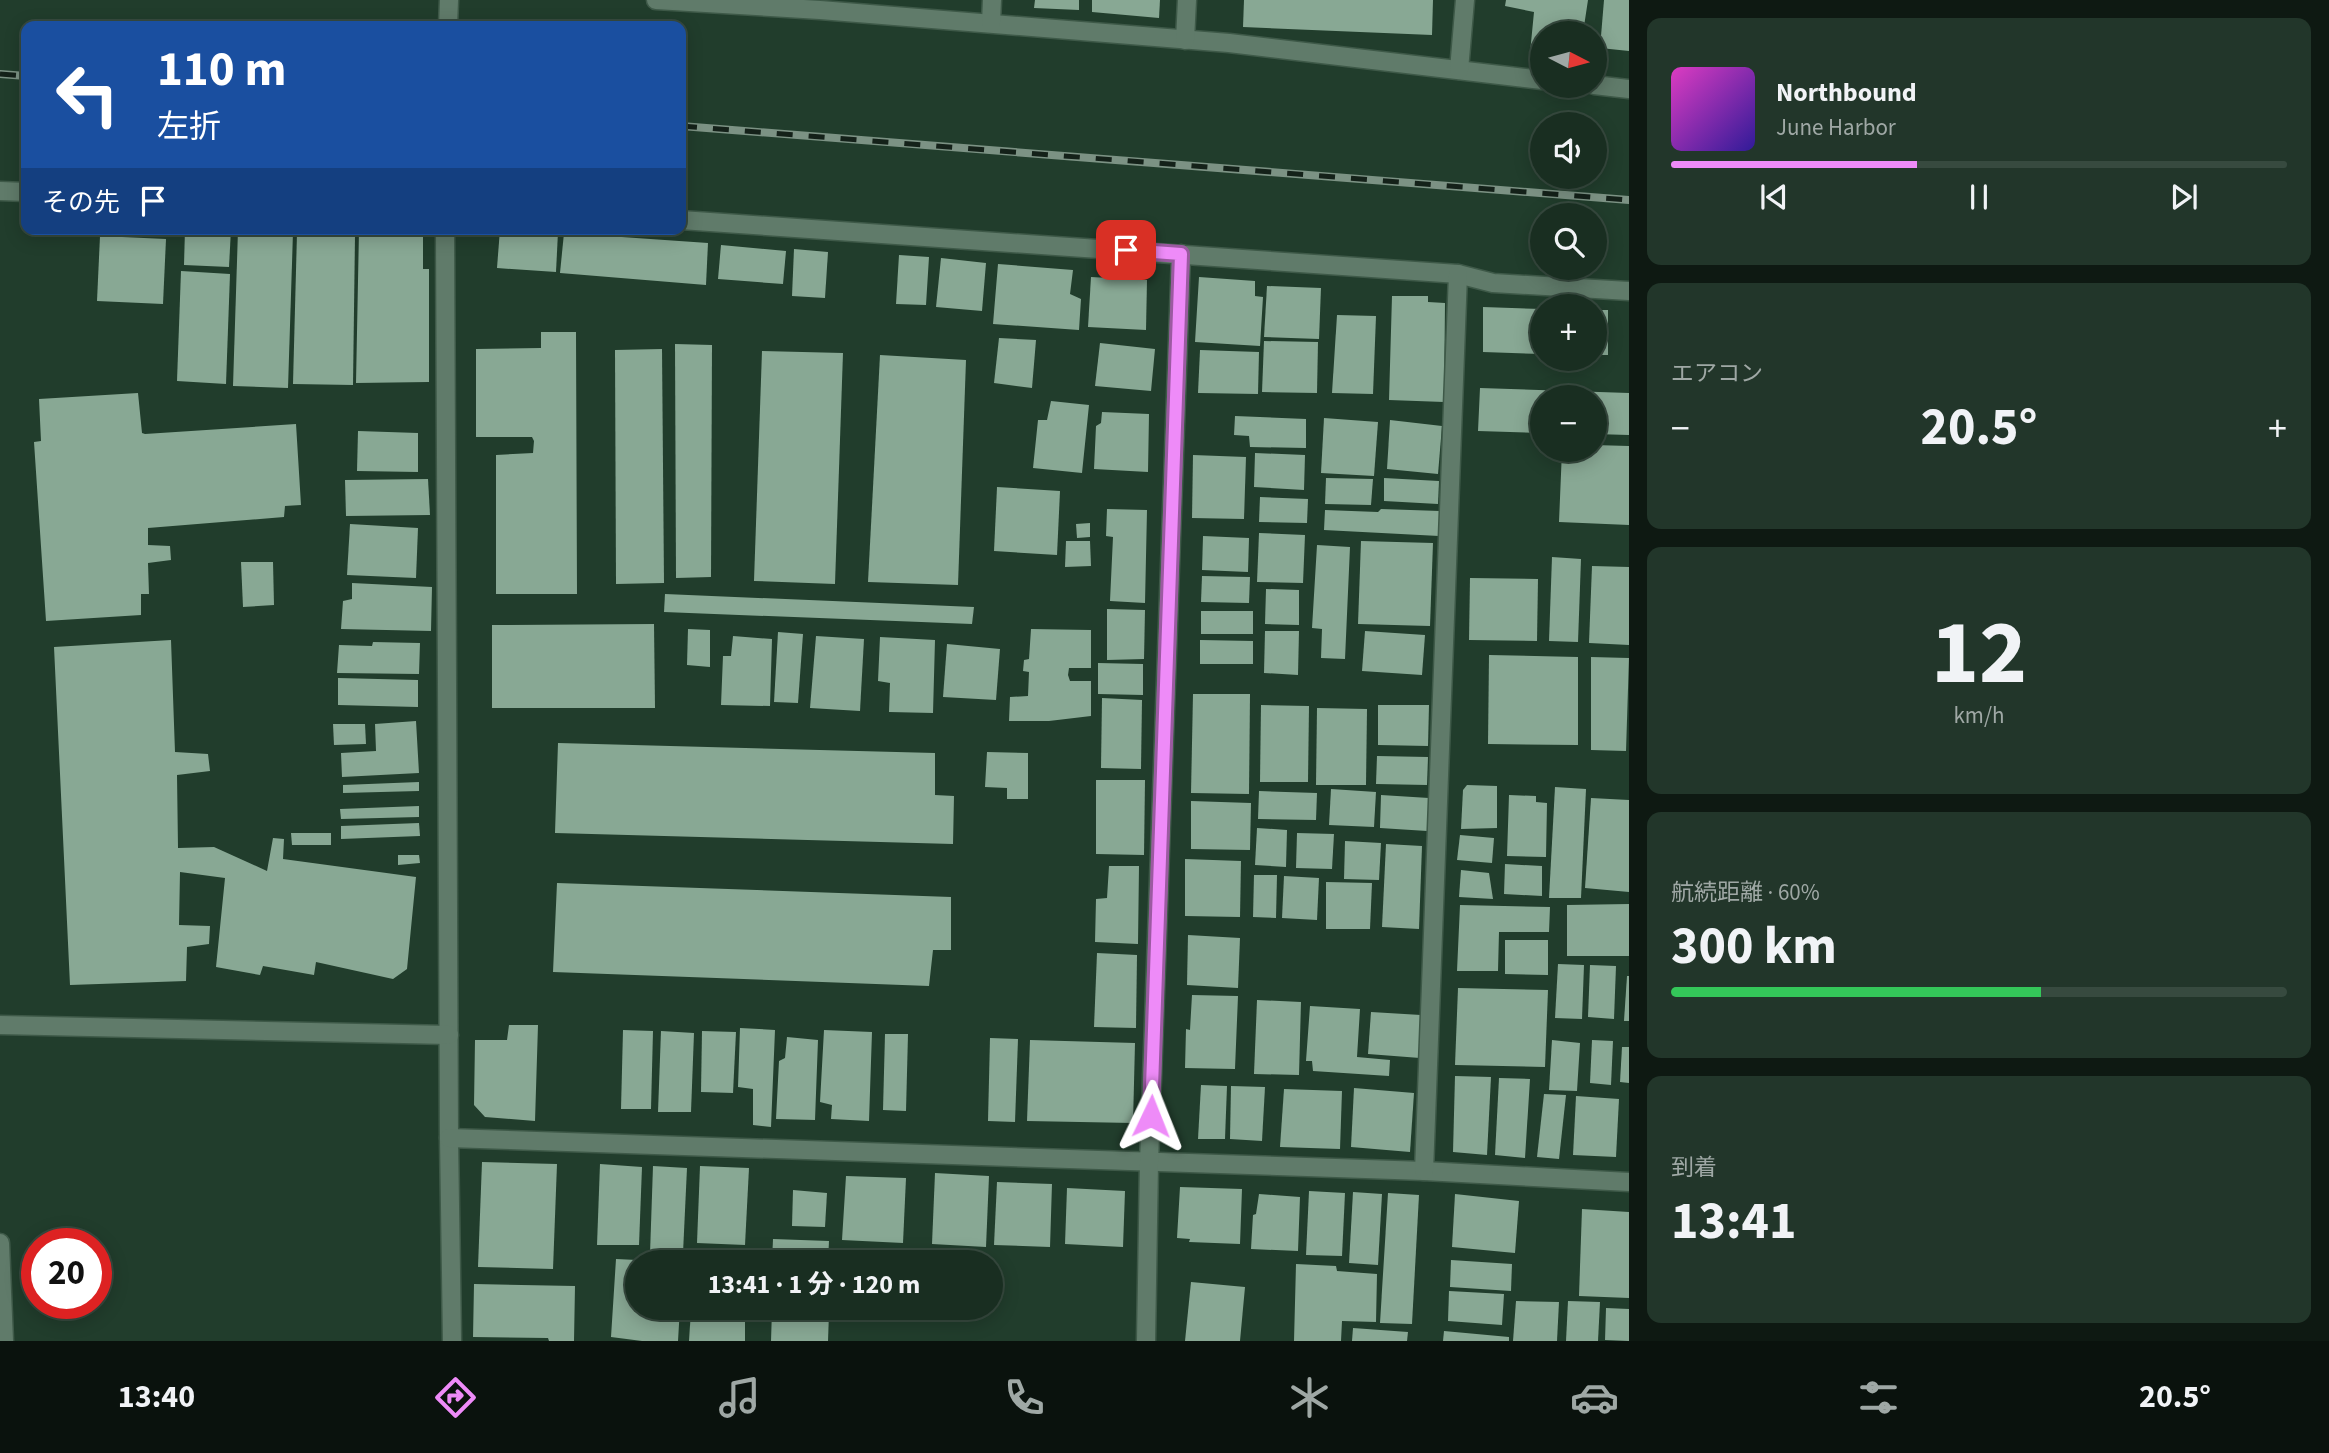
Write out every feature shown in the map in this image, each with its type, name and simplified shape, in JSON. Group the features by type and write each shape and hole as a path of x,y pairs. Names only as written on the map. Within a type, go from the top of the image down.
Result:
{"street":[{"path":"448,21 449,0"},
{"path":"656,0 820,5 1185,40 1530,79"},
{"path":"991,23 992,0"},
{"path":"1185,40 1187,0"},
{"path":"1459,70 1465,0"},
{"path":"1607,86 1629,89"},
{"path":"0,191 21,192"},
{"path":"686,220 1458,274 1493,283 1629,291"},
{"path":"445,235 452,1341"},
{"path":"1146,1341 1149,1163 1181,254"},
{"path":"1424,1171 1458,274"},
{"path":"0,1025 449,1035"},
{"path":"449,1138 1424,1171 1629,1182"},
{"path":"0,1243 4,1341"}],"building":[{"path":"1035,0 1079,0 1079,10 1034,8"},
{"path":"1092,0 1160,0 1159,18 1092,12"},
{"path":"1244,0 1433,0 1432,35 1243,27"},
{"path":"1506,0 1588,0 1585,21 1533,21 1534,12 1505,6"},
{"path":"1604,0 1629,0 1629,51 1607,49 1607,21 1602,21"},
{"path":"185,235 231,235 229,267 184,265"},
{"path":"238,235 293,235 288,388 233,386"},
{"path":"297,235 355,235 353,385 293,384"},
{"path":"359,235 423,235 423,269 429,269 429,382 356,383"},
{"path":"500,235 558,235 556,272 497,268"},
{"path":"564,235 708,243 706,285 560,273"},
{"path":"100,236 166,239 163,304 97,301"},
{"path":"721,245 786,251 783,284 718,279"},
{"path":"794,249 828,252 825,298 792,296"},
{"path":"899,255 929,257 926,305 896,304"},
{"path":"941,258 986,263 982,311 936,307"},
{"path":"998,264 1073,270 1070,294 1081,299 1079,330 993,324"},
{"path":"181,271 230,274 226,384 177,381"},
{"path":"1091,277 1147,280 1146,330 1088,327"},
{"path":"1199,277 1255,281 1255,296 1263,297 1260,346 1195,342"},
{"path":"1267,286 1321,288 1319,339 1264,337"},
{"path":"1392,296 1428,296 1428,302 1445,303 1444,402 1389,400"},
{"path":"1483,307 1530,309 1530,354 1483,352"},
{"path":"1607,310 1608,310 1607,355"},
{"path":"1337,315 1376,316 1373,394 1332,393"},
{"path":"541,332 576,332 577,594 496,594 496,455 533,453 534,441 532,437 476,437 476,349 541,348"},
{"path":"999,338 1036,340 1032,388 994,383"},
{"path":"1264,341 1318,342 1317,393 1262,392"},
{"path":"1100,343 1155,349 1151,391 1095,386"},
{"path":"675,344 712,345 711,577 676,578"},
{"path":"662,349 664,583 616,584 615,350"},
{"path":"1200,350 1259,352 1258,394 1198,393"},
{"path":"762,351 843,353 835,584 754,581"},
{"path":"880,355 966,360 958,585 868,582"},
{"path":"1480,388 1530,390 1530,433 1478,431"},
{"path":"1607,392 1629,393 1629,435 1607,434"},
{"path":"138,393 142,433 145,434 296,424 301,505 285,506 284,517 148,528 148,545 170,546 171,560 148,563 149,594 141,594 141,615 46,621 34,442 41,441 39,399"},
{"path":"1051,401 1089,405 1082,473 1033,468 1038,420 1047,420"},
{"path":"1102,412 1149,414 1148,472 1094,469 1096,426 1101,423"},
{"path":"1235,416 1306,419 1306,448 1250,447 1249,436 1234,435"},
{"path":"1324,418 1378,422 1374,476 1321,473"},
{"path":"1390,420 1442,426 1438,474 1387,469"},
{"path":"358,431 418,433 418,472 357,471"},
{"path":"1607,445 1629,446 1629,525 1559,522 1562,462 1607,462"},
{"path":"1255,453 1305,455 1304,490 1254,487"},
{"path":"1193,455 1246,457 1244,519 1192,518"},
{"path":"1326,478 1373,479 1371,505 1325,504"},
{"path":"1384,478 1439,481 1438,504 1384,501"},
{"path":"428,479 430,515 346,516 345,480"},
{"path":"997,487 1060,491 1057,555 994,551"},
{"path":"1260,497 1308,499 1307,523 1259,522"},
{"path":"1107,509 1147,510 1145,603 1110,601 1113,537 1106,536"},
{"path":"1381,509 1440,511 1439,536 1324,530 1325,510 1378,512"},
{"path":"1090,523 1090,537 1077,538 1076,524"},
{"path":"350,524 418,528 416,578 347,575"},
{"path":"1259,533 1305,535 1303,583 1257,582"},
{"path":"1203,536 1249,538 1248,572 1202,570"},
{"path":"1066,541 1090,541 1091,566 1065,567"},
{"path":"1361,541 1433,543 1430,626 1358,624"},
{"path":"1317,545 1350,547 1345,659 1321,658 1322,629 1312,628"},
{"path":"1552,557 1581,559 1578,642 1549,641"},
{"path":"241,562 273,562 274,605 243,607"},
{"path":"1592,566 1629,567 1629,645 1589,643"},
{"path":"1202,576 1250,577 1249,603 1201,602"},
{"path":"1470,578 1538,579 1537,641 1469,640"},
{"path":"352,583 432,587 431,631 341,629 343,601 352,599"},
{"path":"1266,589 1299,590 1299,625 1265,624"},
{"path":"665,594 974,607 972,624 664,612"},
{"path":"1107,609 1145,610 1144,659 1107,660"},
{"path":"1201,611 1253,611 1253,634 1201,634"},
{"path":"654,624 655,708 492,708 492,625"},
{"path":"688,629 710,630 710,667 687,665"},
{"path":"1031,629 1091,630 1091,668 1069,668 1068,675 1070,681 1091,681 1091,716 1049,721 1009,721 1010,697 1028,696 1029,672 1023,671 1024,660 1029,659"},
{"path":"1265,631 1299,631 1298,675 1264,673"},
{"path":"1365,631 1425,635 1422,675 1362,671"},
{"path":"778,632 803,634 798,703 774,702"},
{"path":"733,636 772,639 770,706 721,705 723,656 731,656"},
{"path":"816,636 864,639 860,711 810,708"},
{"path":"880,637 935,640 933,713 889,712 890,683 878,681"},
{"path":"171,640 175,752 208,754 210,771 177,775 178,848 214,847 267,871 273,838 284,839 283,859 416,877 407,969 393,979 316,962 314,975 263,966 260,975 216,967 225,878 180,872 179,925 210,926 209,944 187,947 186,981 70,985 54,647"},
{"path":"1200,640 1253,641 1253,664 1200,664"},
{"path":"373,642 420,643 419,674 337,673 339,645 372,646"},
{"path":"947,644 1000,649 996,700 943,697"},
{"path":"1489,655 1578,657 1578,745 1488,744"},
{"path":"1591,657 1629,658 1626,751 1591,750"},
{"path":"1098,663 1143,664 1143,695 1098,694"},
{"path":"338,678 418,680 418,707 338,705"},
{"path":"1193,694 1250,694 1249,794 1191,793"},
{"path":"1102,698 1142,700 1141,769 1101,768"},
{"path":"1261,705 1309,706 1308,782 1260,782"},
{"path":"1378,705 1429,705 1428,746 1378,745"},
{"path":"1317,708 1367,709 1366,785 1316,785"},
{"path":"416,721 419,773 342,777 341,753 376,751 375,724"},
{"path":"333,724 365,724 366,744 334,745"},
{"path":"558,743 935,753 935,795 954,796 953,844 555,833"},
{"path":"987,752 1028,753 1028,799 1007,799 1007,788 985,787"},
{"path":"1377,756 1428,757 1427,785 1376,784"},
{"path":"1096,780 1145,780 1144,855 1096,854"},
{"path":"419,782 419,791 343,793 343,785"},
{"path":"1467,785 1497,786 1497,828 1461,829 1463,790"},
{"path":"1555,787 1586,789 1581,898 1549,898"},
{"path":"1331,789 1376,792 1374,827 1329,825"},
{"path":"1259,791 1317,793 1316,820 1258,819"},
{"path":"1381,795 1429,798 1427,831 1380,828"},
{"path":"1509,795 1536,796 1536,802 1547,803 1546,857 1507,856"},
{"path":"1591,798 1629,800 1629,892 1585,888"},
{"path":"1191,801 1251,803 1250,850 1191,849"},
{"path":"419,806 419,817 341,819 340,809"},
{"path":"419,823 420,836 341,839 341,826"},
{"path":"1257,828 1287,830 1286,867 1255,865"},
{"path":"291,833 331,833 331,845 292,845"},
{"path":"1297,833 1334,834 1332,869 1296,868"},
{"path":"1460,835 1494,838 1492,863 1457,860"},
{"path":"1345,841 1381,843 1379,880 1344,879"},
{"path":"1386,844 1422,846 1419,929 1382,927"},
{"path":"398,855 419,855 420,863 398,865"},
{"path":"1185,859 1241,861 1240,917 1185,916"},
{"path":"1505,864 1542,866 1542,896 1504,894"},
{"path":"1109,866 1139,866 1138,944 1095,942 1096,899 1107,898"},
{"path":"1461,870 1489,873 1493,899 1459,897"},
{"path":"1254,875 1277,875 1276,918 1253,917"},
{"path":"1284,876 1319,878 1317,920 1282,918"},
{"path":"1326,882 1372,883 1370,929 1326,929"},
{"path":"557,883 951,897 951,950 933,950 929,986 553,972"},
{"path":"1629,904 1629,956 1567,956 1567,905"},
{"path":"1460,905 1550,907 1549,932 1499,932 1498,971 1457,971"},
{"path":"1188,935 1240,938 1238,988 1187,985"},
{"path":"1505,940 1548,940 1548,975 1505,974"},
{"path":"1097,953 1137,955 1136,1028 1094,1027"},
{"path":"1558,964 1584,965 1582,1019 1555,1018"},
{"path":"1590,965 1616,966 1614,1019 1588,1017"},
{"path":"1627,976 1629,1021 1624,1021"},
{"path":"1458,988 1548,990 1545,1067 1455,1065"},
{"path":"1192,995 1238,996 1235,1069 1185,1068 1186,1029 1190,1030"},
{"path":"1257,1000 1301,1002 1299,1075 1254,1074"},
{"path":"1310,1006 1360,1009 1357,1057 1390,1060 1389,1076 1313,1071 1312,1061 1306,1061"},
{"path":"1371,1012 1421,1015 1420,1058 1368,1054"},
{"path":"509,1025 538,1025 535,1121 485,1117 474,1105 475,1040 507,1040"},
{"path":"740,1028 775,1030 771,1127 753,1125 753,1089 738,1087"},
{"path":"623,1030 653,1031 651,1109 621,1109"},
{"path":"824,1030 872,1032 869,1121 831,1119 832,1105 820,1102"},
{"path":"661,1031 694,1033 691,1112 658,1112"},
{"path":"702,1031 736,1032 733,1093 701,1092"},
{"path":"885,1034 908,1034 906,1111 883,1110"},
{"path":"787,1037 818,1040 815,1120 776,1119 779,1061 785,1058"},
{"path":"990,1038 1018,1039 1015,1122 988,1121"},
{"path":"1030,1040 1135,1043 1133,1123 1027,1121"},
{"path":"1552,1040 1580,1043 1577,1091 1549,1090"},
{"path":"1592,1040 1613,1041 1611,1085 1590,1083"},
{"path":"1622,1047 1629,1047 1629,1083 1620,1082"},
{"path":"1455,1076 1491,1077 1487,1155 1453,1152"},
{"path":"1499,1078 1530,1079 1525,1158 1495,1155"},
{"path":"1201,1085 1227,1086 1225,1139 1198,1139"},
{"path":"1231,1086 1265,1087 1262,1141 1230,1139"},
{"path":"1354,1088 1414,1093 1410,1152 1351,1147"},
{"path":"1284,1089 1342,1091 1340,1149 1280,1147"},
{"path":"1544,1094 1566,1095 1559,1159 1537,1157"},
{"path":"1576,1096 1619,1099 1616,1157 1573,1155"},
{"path":"482,1162 557,1164 553,1269 478,1267"},
{"path":"600,1164 642,1167 639,1245 597,1245"},
{"path":"653,1166 687,1168 683,1250 650,1250"},
{"path":"700,1166 749,1168 745,1245 697,1243"},
{"path":"935,1173 989,1176 986,1247 932,1244"},
{"path":"846,1176 906,1178 903,1243 842,1240"},
{"path":"997,1182 1052,1184 1050,1247 994,1245"},
{"path":"1180,1187 1242,1189 1240,1244 1189,1242 1190,1239 1177,1238"},
{"path":"1067,1188 1125,1191 1123,1247 1065,1244"},
{"path":"793,1190 827,1193 825,1227 792,1226"},
{"path":"1309,1191 1345,1193 1342,1256 1306,1255"},
{"path":"1353,1192 1382,1194 1378,1265 1349,1263"},
{"path":"1388,1193 1419,1195 1412,1324 1380,1323"},
{"path":"1259,1194 1300,1197 1298,1251 1251,1249 1253,1215 1256,1214"},
{"path":"1455,1194 1519,1201 1515,1253 1452,1247"},
{"path":"1582,1209 1629,1212 1629,1298 1579,1296"},
{"path":"773,1239 829,1241 829,1250 773,1250"},
{"path":"616,1259 625,1259 625,1320 679,1320 678,1341 642,1341 611,1337"},
{"path":"1451,1260 1512,1264 1511,1291 1450,1287"},
{"path":"1296,1264 1336,1266 1337,1271 1377,1274 1376,1322 1342,1321 1341,1341 1294,1341"},
{"path":"1191,1282 1245,1287 1240,1341 1185,1341"},
{"path":"474,1284 575,1286 574,1341 473,1337"},
{"path":"1449,1291 1504,1294 1502,1325 1448,1321"},
{"path":"1516,1301 1559,1302 1557,1341 1513,1341"},
{"path":"1568,1301 1600,1302 1598,1341 1566,1341"},
{"path":"1606,1308 1629,1309 1629,1341 1605,1340"},
{"path":"690,1320 745,1320 745,1341 689,1341"},
{"path":"772,1320 829,1320 828,1341 771,1341"},
{"path":"1353,1328 1408,1332 1407,1341 1352,1341"},
{"path":"1444,1331 1509,1337 1509,1341 1443,1341"}],"railway":[{"path":"0,74 21,76"},
{"path":"686,126 1629,200"}],"route":[{"path":"1126,250 1181,254 1151,1116"}]}
